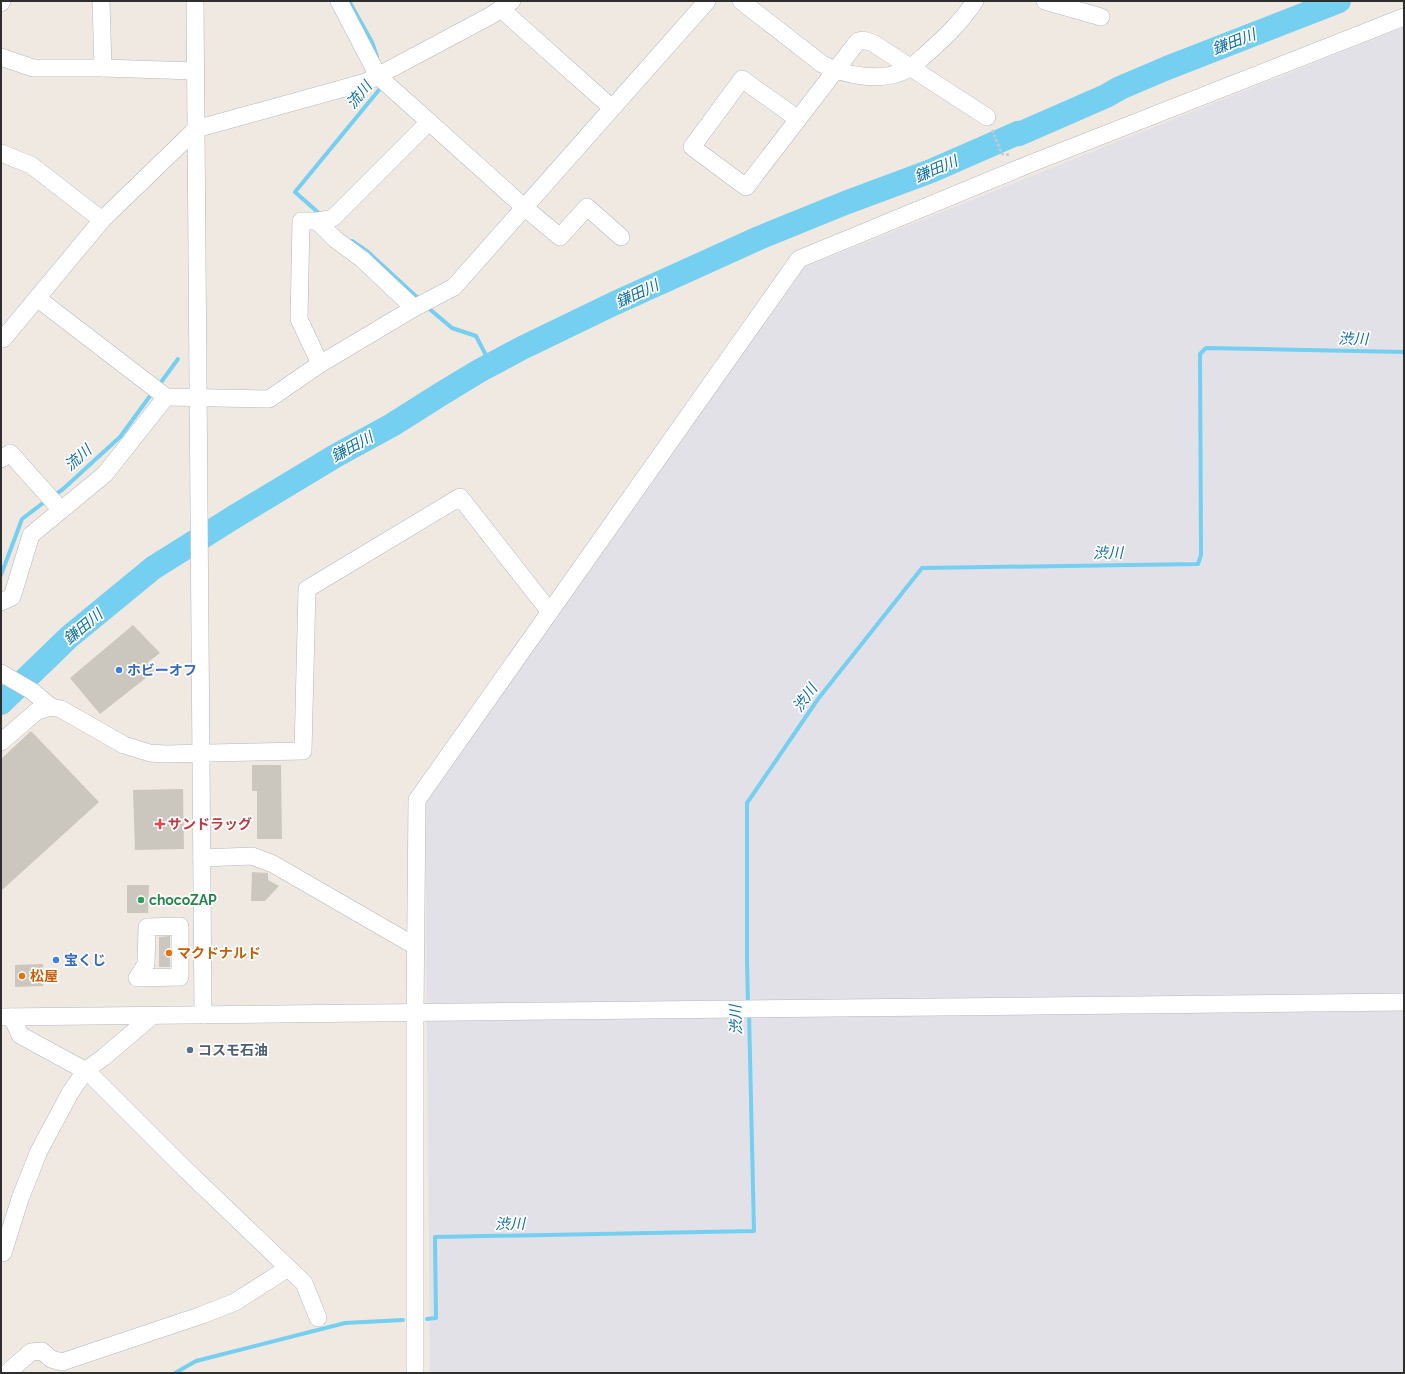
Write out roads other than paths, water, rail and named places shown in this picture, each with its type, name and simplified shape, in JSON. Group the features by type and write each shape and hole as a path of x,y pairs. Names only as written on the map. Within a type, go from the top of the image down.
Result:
{"street":[{"path":"101,1 103,68"},
{"path":"195,1 203,1015"},
{"path":"339,1 378,76 525,208 560,237 586,207 621,237"},
{"path":"37,298 166,397 269,399 320,364 414,308 454,287 707,1"},
{"path":"741,1 822,64 835,71 855,76 886,76 908,69 939,43 967,14 976,1"},
{"path":"1046,1 1101,17"},
{"path":"1,338 3,339 102,220 196,129 366,82 484,20 506,5 612,108"},
{"path":"415,1373 415,946 417,800 799,259 1032,163 1404,17"},
{"path":"798,119 742,79 692,146 746,187 858,41 864,40 873,43 987,117"},
{"path":"1,57 33,68 103,68 195,71"},
{"path":"320,364 299,319 301,221 317,221 333,218 429,122"},
{"path":"1,152 31,165 102,220"},
{"path":"317,221 335,240 362,259 414,308"},
{"path":"1,602 12,597 31,535 105,474 166,397"},
{"path":"1,459 10,453 61,510"},
{"path":"1,742 38,711 51,707 61,709 124,745 150,752 164,754 303,751 307,589 460,497 550,612"},
{"path":"2,673 32,691 51,707"},
{"path":"202,858 252,856 273,864 415,946"},
{"path":"7,1017 1404,1002"},
{"path":"1,1252 3,1253 20,1200 39,1151 70,1093 85,1071 104,1057 152,1016"},
{"path":"7,1017 20,1035 85,1071 133,1116 185,1170 304,1283 318,1318"},
{"path":"7,1373 31,1352 42,1351 51,1359 62,1362 202,1316 235,1302 288,1268"}],"waterway":[{"name":"流川","path":"349,1 372,42 377,57"},
{"name":"鎌田川","path":"1,703 69,637 153,568 337,455 392,425 479,371 522,348 613,304 759,238 845,203 931,171 1018,133 1019,134 1167,68 1339,1"},
{"name":"流川","path":"321,215 295,192 383,85"},
{"path":"352,241 368,252 420,300"},
{"path":"426,306 452,328 476,336 491,365"},
{"name":"渋川","path":"748,1006 747,803 818,699 922,568 1198,564 1201,555 1200,354 1206,348 1404,352"},
{"name":"流川","path":"159,385 178,359"},
{"name":"流川","path":"53,496 62,490 120,437 153,392"},
{"name":"流川","path":"1,575 22,519 47,500"},
{"name":"渋川","path":"427,1319 436,1318 435,1237 754,1231 749,1013"},
{"path":"175,1373 196,1361 345,1323 403,1320"}],"place":[{"name":"ホビーオフ","path":"119,670"},
{"name":"サンドラッグ","path":"160,824"},
{"name":"chocoZAP","path":"141,900"},
{"name":"マクドナルド","path":"169,953"},
{"name":"宝くじ","path":"56,960"},
{"name":"松屋","path":"22,976"},
{"name":"コスモ石油","path":"190,1050"}]}
